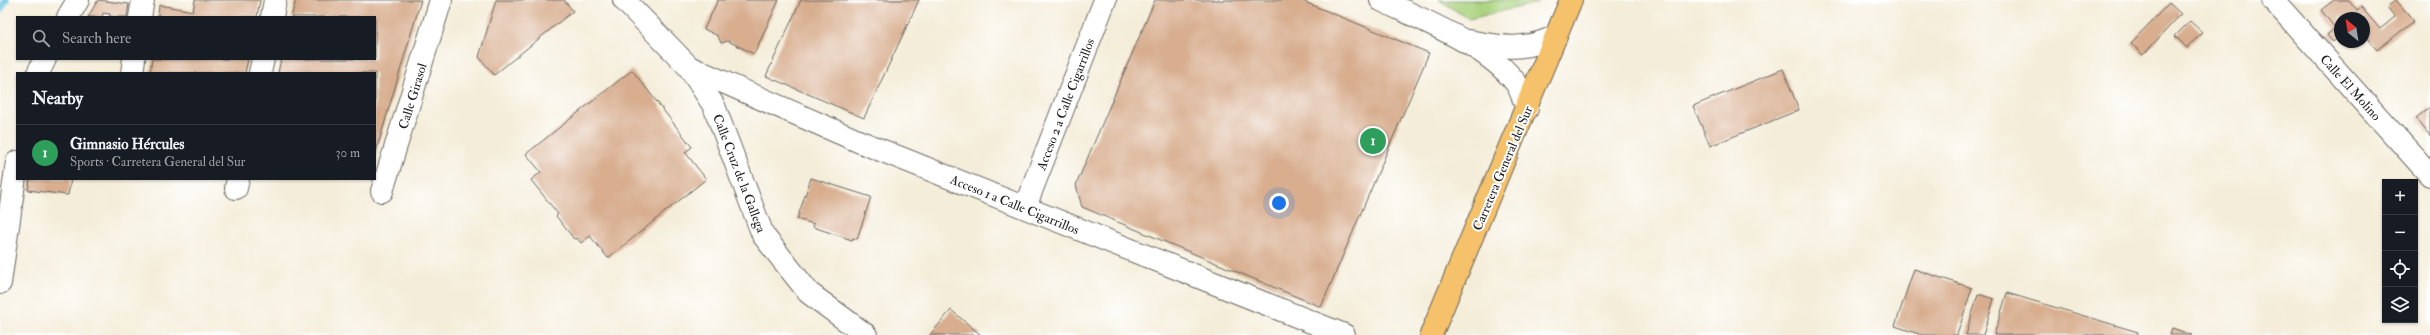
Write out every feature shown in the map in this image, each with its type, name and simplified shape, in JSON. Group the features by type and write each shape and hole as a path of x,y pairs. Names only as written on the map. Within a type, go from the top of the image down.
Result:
{"main road":[{"name":"Carretera General del Sur","path":"1431,335 1527,109 1571,0"}],"street":[{"path":"69,16 78,0"},
{"path":"140,16 142,0"},
{"path":"272,16 275,0"},
{"name":"Calle Girasol","path":"382,191 441,0"},
{"name":"Calle Cruz de la Gallega","path":"624,0 689,67 714,106 763,235 809,293 866,335"},
{"name":"Acceso 2 a Calle Cigarrillos","path":"1025,207 1106,0"},
{"path":"1381,0 1464,40 1497,65 1516,84 1527,109"},
{"name":"Calle El Molino","path":"2273,0 2430,175"},
{"path":"1464,40 1510,48 1540,44 1556,36"},
{"path":"38,72 44,60"},
{"path":"132,72 134,60"},
{"path":"260,72 263,60"},
{"name":"Acceso 1 a Calle Cigarrillos","path":"689,67 858,141 1344,335"},
{"path":"0,283 16,169"}],"green space":[{"path":"1439,0 1539,0 1537,3 1469,19"}],"building":[{"path":"98,0 129,4 127,16 110,16 110,14 103,13 102,16 89,16"},
{"path":"195,0 260,0 257,16 158,16 159,5 193,11"},
{"path":"296,0 421,0 376,152 376,72 278,72 281,60 376,60 376,16 291,16"},
{"path":"496,0 564,0 573,11 494,75 479,57"},
{"path":"718,0 779,0 754,54 728,41 721,43 718,36 704,29"},
{"path":"801,0 919,0 864,118 766,76"},
{"path":"1155,0 1300,0 1429,53 1321,307 1082,207 1076,185"},
{"path":"2334,0 2349,0 2357,10 2361,7 2365,12 2334,12 2334,27 2321,10"},
{"path":"2396,0 2414,21 2377,50 2370,41 2370,17 2380,29 2395,17 2387,7"},
{"path":"2169,3 2181,14 2143,55 2131,43"},
{"path":"2190,21 2202,32 2187,48 2175,36"},
{"path":"2334,29 2334,41 2333,42 2327,35"},
{"path":"152,60 248,60 245,72 150,72"},
{"path":"1783,69 1799,110 1710,146 1693,106"},
{"path":"632,70 692,147 685,152 706,179 608,258 590,236 581,243 577,238 574,239 556,216 558,214 531,180 541,172 526,154"},
{"path":"2430,107 2430,136 2416,118"},
{"path":"811,178 871,197 857,239 853,238 852,240 813,227 814,224 797,219"},
{"path":"30,180 71,180 68,195 28,190"},
{"path":"1914,269 1972,288 1957,335 1922,335 1895,326"},
{"path":"2007,293 2138,332 2137,335 1994,335"},
{"path":"1978,294 1994,299 1983,335 1966,335"},
{"path":"951,310 981,335 930,335"},
{"path":"2172,328 2192,335 2170,335"}],"waterway":[{"path":"0,10 6,0"}],"place":[{"name":"Gimnasio Hércules","path":"1373,141"}]}
